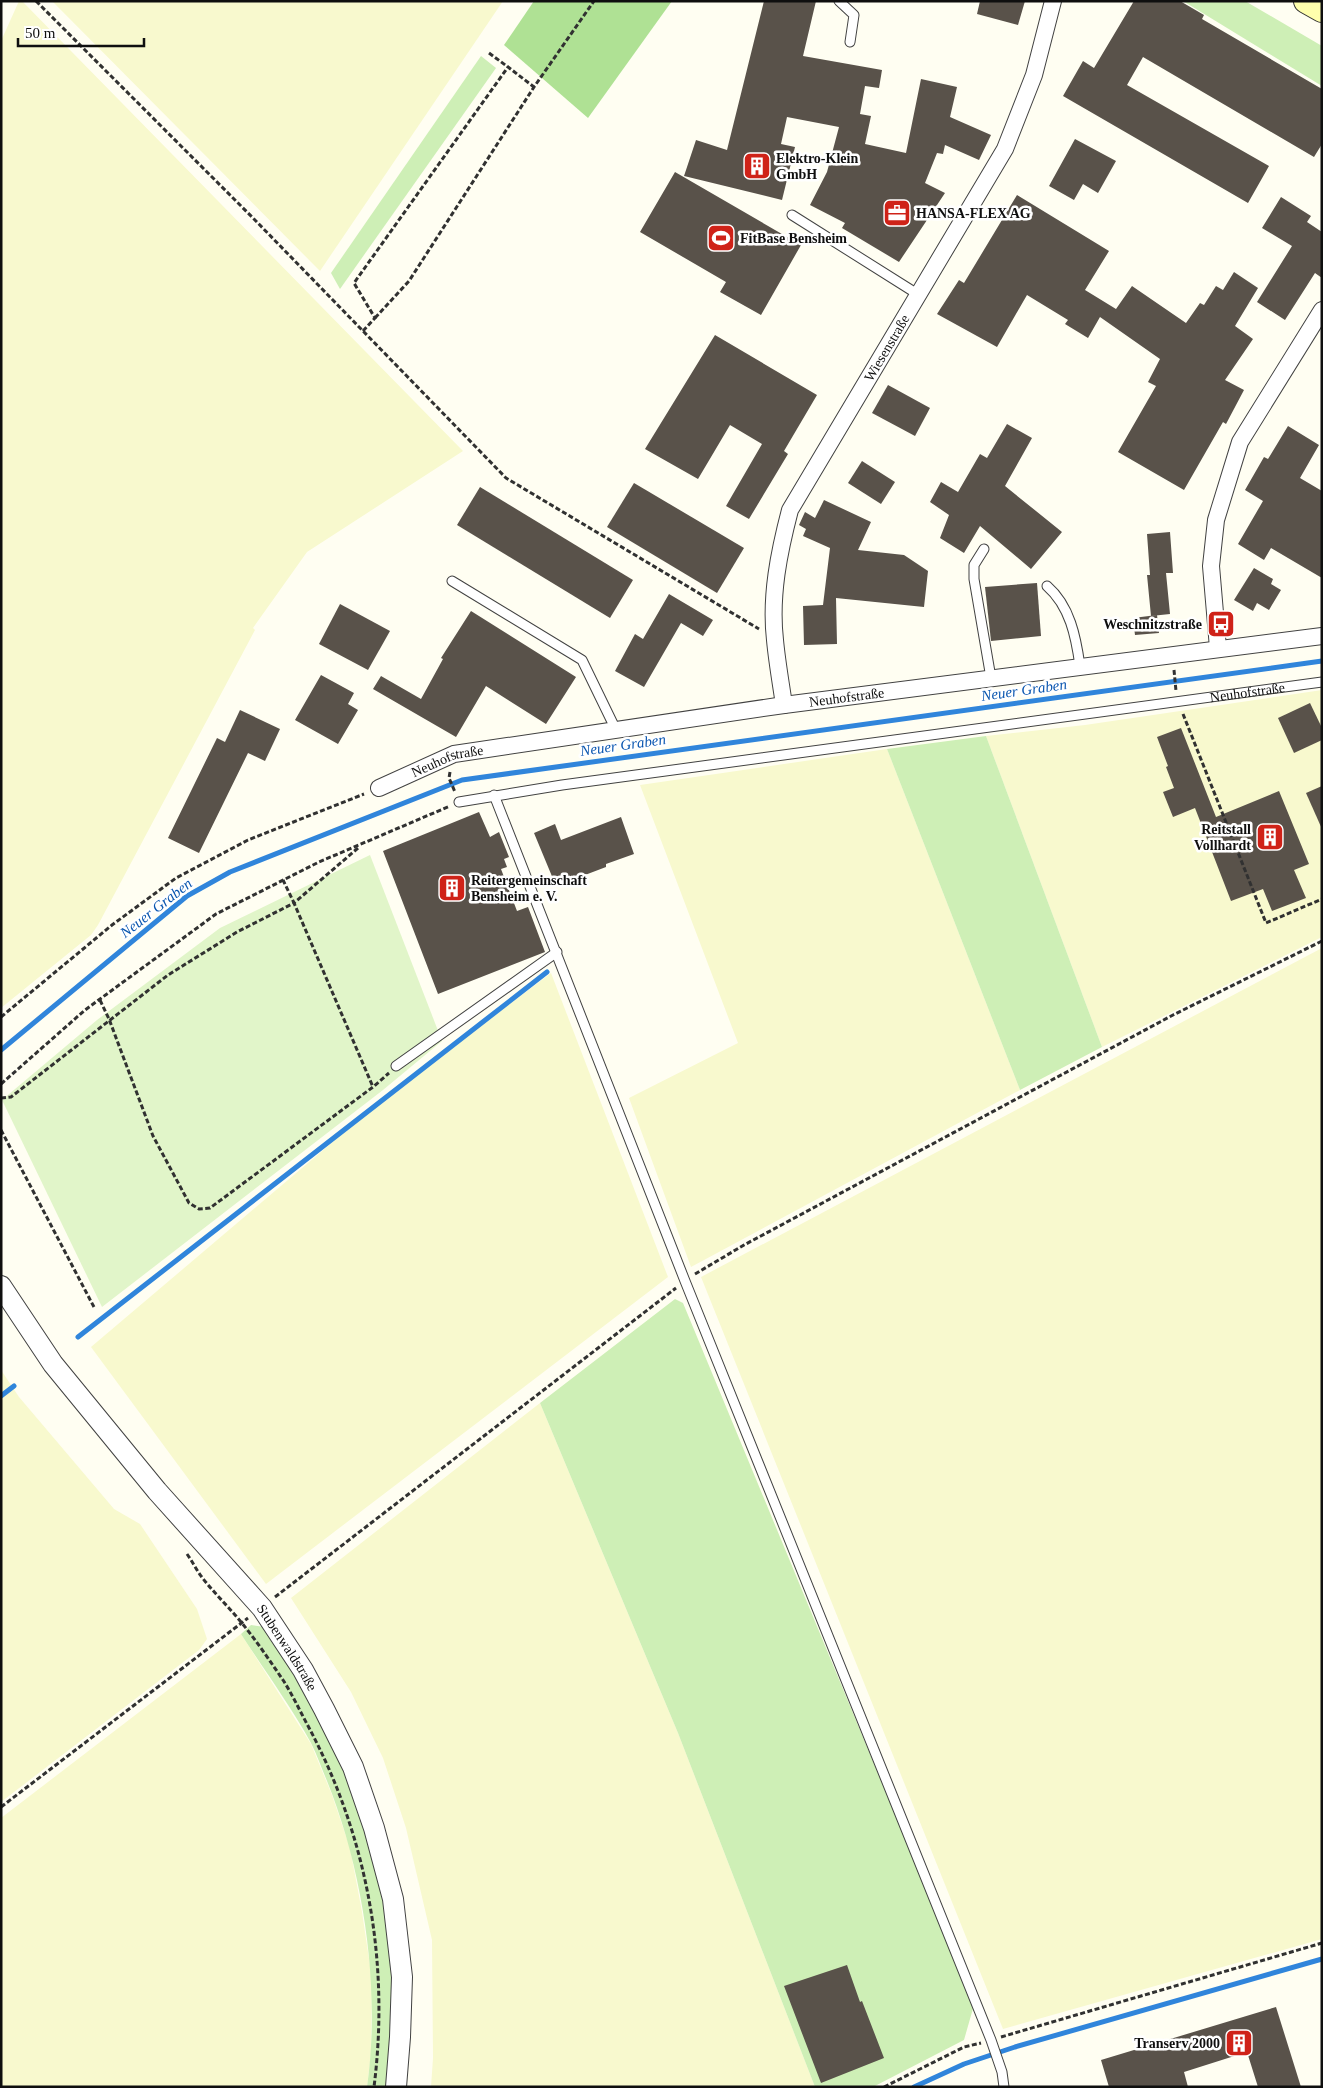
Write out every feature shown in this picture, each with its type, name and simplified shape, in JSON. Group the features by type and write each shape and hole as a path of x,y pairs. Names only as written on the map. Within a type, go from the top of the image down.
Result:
{"main road":[{"path":"1306,1 1322,10"}],"street":[{"name":"Wiesenstraße","path":"784,705 775,638 775,596 779,549 790,510 1005,149 1034,75 1053,1"},
{"path":"1218,648 1212,566 1216,520 1240,442 1322,310"},
{"name":"Neuhofstraße","path":"378,788 454,754 784,705 1322,636"},
{"name":"Stubenwaldstraße","path":"1,1286 53,1364 157,1491 262,1608 303,1670 353,1767 374,1828 392,1899 402,1977 396,2087"}],"lane":[{"path":"839,1 854,15 850,42"},
{"path":"792,216 919,295"},
{"path":"984,549 974,565 974,579 991,678"},
{"path":"452,581 582,660 616,730"},
{"path":"1047,586 1056,593 1070,619 1080,666"},
{"name":"Neuhofstraße","path":"458,799 1322,682"},
{"path":"494,795 685,1281 991,2040 1002,2072 1004,2087"},
{"path":"396,1066 557,952"}],"path":[{"path":"36,1 253,218 506,478 775,638"},
{"path":"363,331 409,281 534,87 594,1"},
{"path":"489,53 534,87"},
{"path":"375,318 354,283 508,67"},
{"path":"1174,672 1176,690"},
{"path":"1178,701 1266,923 1322,899"},
{"path":"1,1084 84,1010 216,914 319,862 360,846 458,799 449,778"},
{"path":"1,1017 112,926 176,878 248,840 378,788"},
{"path":"1,1098 11,1097 168,975 238,932 294,903 360,846"},
{"path":"283,880 373,1087"},
{"path":"1,1807 685,1281 744,1245 1156,1025 1322,942"},
{"path":"100,1000 153,1136 189,1203 199,1209 210,1208 373,1087 396,1066"},
{"path":"1,1130 95,1309"},
{"path":"186,1551 201,1576 242,1623 284,1682 337,1785 360,1855 373,1927 379,1984 378,2055 374,2087"},
{"path":"884,2087 964,2047 1322,1943"}],"green space":[{"path":"19,1 22,1 463,451 307,552 253,628 255,630 98,925 91,935 1,1008 1,41"},
{"path":"52,1 503,1 320,271"},
{"path":"534,1 672,1 588,118 504,45"},
{"path":"1183,1 1245,1 1322,46 1322,86"},
{"path":"481,56 496,68 340,289 331,273"},
{"path":"1322,690 1322,937 1102,1047 986,736 1085,725"},
{"path":"986,736 1102,1047 1020,1090 887,749"},
{"path":"887,749 1020,1090 691,1267 629,1098 738,1043 640,785"},
{"path":"370,855 442,1041 383,1090 102,1307 2,1100 97,1020 220,928"},
{"path":"1322,948 1322,1939 1003,2029 701,1277"},
{"path":"551,973 668,1277 266,1584 91,1347 387,1096"},
{"path":"675,1299 683,1303 974,2005 964,2040 873,2087 815,2087 678,1733 540,1403"},
{"path":"1,1370 19,1397 114,1509 140,1524 197,1609 207,1639 199,1650 1,1802"},
{"path":"540,1403 678,1733 815,2087 431,2087 433,2058 432,1940 406,1828 383,1758 351,1692 291,1598"},
{"path":"251,1625 265,1627 306,1688 347,1772 379,1876 390,1930 393,1993 388,2087 367,2087 372,2011 370,1971 360,1892 351,1854 340,1817 311,1743 286,1701 241,1634"},
{"path":"241,1634 311,1744 332,1795 350,1848 372,1979 371,2054 367,2087 1,2087 1,1818"}],"building":[{"path":"764,1 816,1 803,56 882,70 879,88 865,86 860,114 871,116 865,144 906,153 921,79 957,87 950,117 991,135 979,160 945,145 943,154 937,153 925,183 945,193 899,262 842,228 845,223 810,205 827,172 839,127 787,117 781,144 795,147 782,200 684,176 696,140 727,150"},
{"path":"980,1 1025,1 1018,25 977,14"},
{"path":"1134,1 1180,1 1204,15 1202,19 1322,89 1322,144 1314,157 1143,57 1127,85 1269,166 1248,203 1063,96 1083,61 1094,68"},
{"path":"1075,139 1116,161 1098,193 1083,184 1074,200 1049,186"},
{"name":"FitBase Bensheim","path":"675,172 801,245 761,315 720,292 726,282 640,232"},
{"path":"1017,195 1109,251 1085,290 1116,309 1132,286 1186,323 1200,303 1204,305 1216,286 1223,290 1234,272 1258,288 1235,326 1253,339 1225,380 1244,390 1226,424 1223,422 1184,490 1118,452 1156,386 1148,382 1160,359 1100,317 1088,338 1065,324 1068,320 1027,295 997,347 937,314 959,280 964,283"},
{"path":"1281,197 1311,216 1307,222 1322,232 1322,278 1315,273 1285,320 1257,302 1292,246 1262,228"},
{"path":"715,335 817,395 784,451 788,454 749,519 726,506 762,444 730,425 698,479 645,449"},
{"path":"888,385 930,408 915,436 872,413"},
{"path":"1007,424 1032,438 1005,486 1062,532 1031,569 980,526 964,553 940,538 949,515 930,502 941,482 958,492 980,454 987,458"},
{"path":"1288,426 1319,445 1300,478 1322,491 1322,578 1271,548 1264,560 1238,544 1263,501 1245,490 1264,457 1268,459"},
{"path":"862,461 895,482 881,504 848,483"},
{"path":"634,483 744,548 717,593 607,527"},
{"path":"480,487 633,580 610,618 457,525"},
{"path":"824,500 871,522 858,550 904,555 928,571 924,607 836,598 837,644 804,645 803,606 823,605 830,548 803,536 806,529 799,525 805,512 815,518"},
{"path":"1170,532 1173,573 1166,573 1170,614 1151,616 1147,575 1150,575 1147,534"},
{"path":"1254,568 1273,579 1271,584 1281,590 1269,610 1257,603 1253,611 1234,600"},
{"path":"1037,583 1041,636 991,641 985,587"},
{"path":"669,594 713,620 703,636 681,623 644,687 615,671 635,634 643,639"},
{"path":"340,604 390,631 368,670 319,644"},
{"path":"471,611 576,677 546,724 486,686 456,737 373,689 381,676 421,699 443,659 441,658"},
{"path":"1157,615 1159,633 1135,635 1133,618"},
{"path":"321,675 354,693 348,704 358,710 338,744 295,720"},
{"path":"1310,703 1322,728 1322,740 1294,753 1278,718"},
{"path":"240,710 280,729 265,761 248,753 199,853 168,838 217,738 225,742"},
{"path":"1181,728 1216,817 1279,791 1309,864 1294,870 1306,898 1272,911 1263,889 1231,901 1195,808 1173,817 1163,792 1174,788 1157,737"},
{"path":"1322,786 1322,829 1306,793"},
{"name":"Reitergemeinschaft Bensheim e. V.","path":"479,812 490,837 499,832 509,857 504,859 507,867 501,869 517,911 528,907 545,952 438,994 383,851"},
{"path":"621,817 634,854 556,886 534,833 555,824 561,840"},
{"path":"847,1965 860,2002 862,2001 884,2058 821,2083 784,1986"},
{"path":"1276,2007 1301,2087 1258,2087 1247,2052 1184,2072 1188,2087 1109,2087 1101,2060"}],"waterway":[{"name":"Neuer Graben","path":"1,1050 187,896 230,872 462,780 1322,661"},
{"path":"78,1337 547,972"},
{"path":"1,1396 14,1386"},
{"path":"914,2087 964,2064 1015,2047 1322,1959"}],"place":[{"name":"Elektro-Klein GmbH","path":"757,166"},
{"name":"HANSA-FLEX AG","path":"897,213"},
{"name":"FitBase Bensheim","path":"721,238"},
{"name":"Weschnitzstraße","path":"1221,624"},
{"name":"Reitstall Vollhardt","path":"1270,837"},
{"name":"Reitergemeinschaft Bensheim e. V.","path":"452,888"},
{"name":"Transerv 2000","path":"1239,2043"}]}
